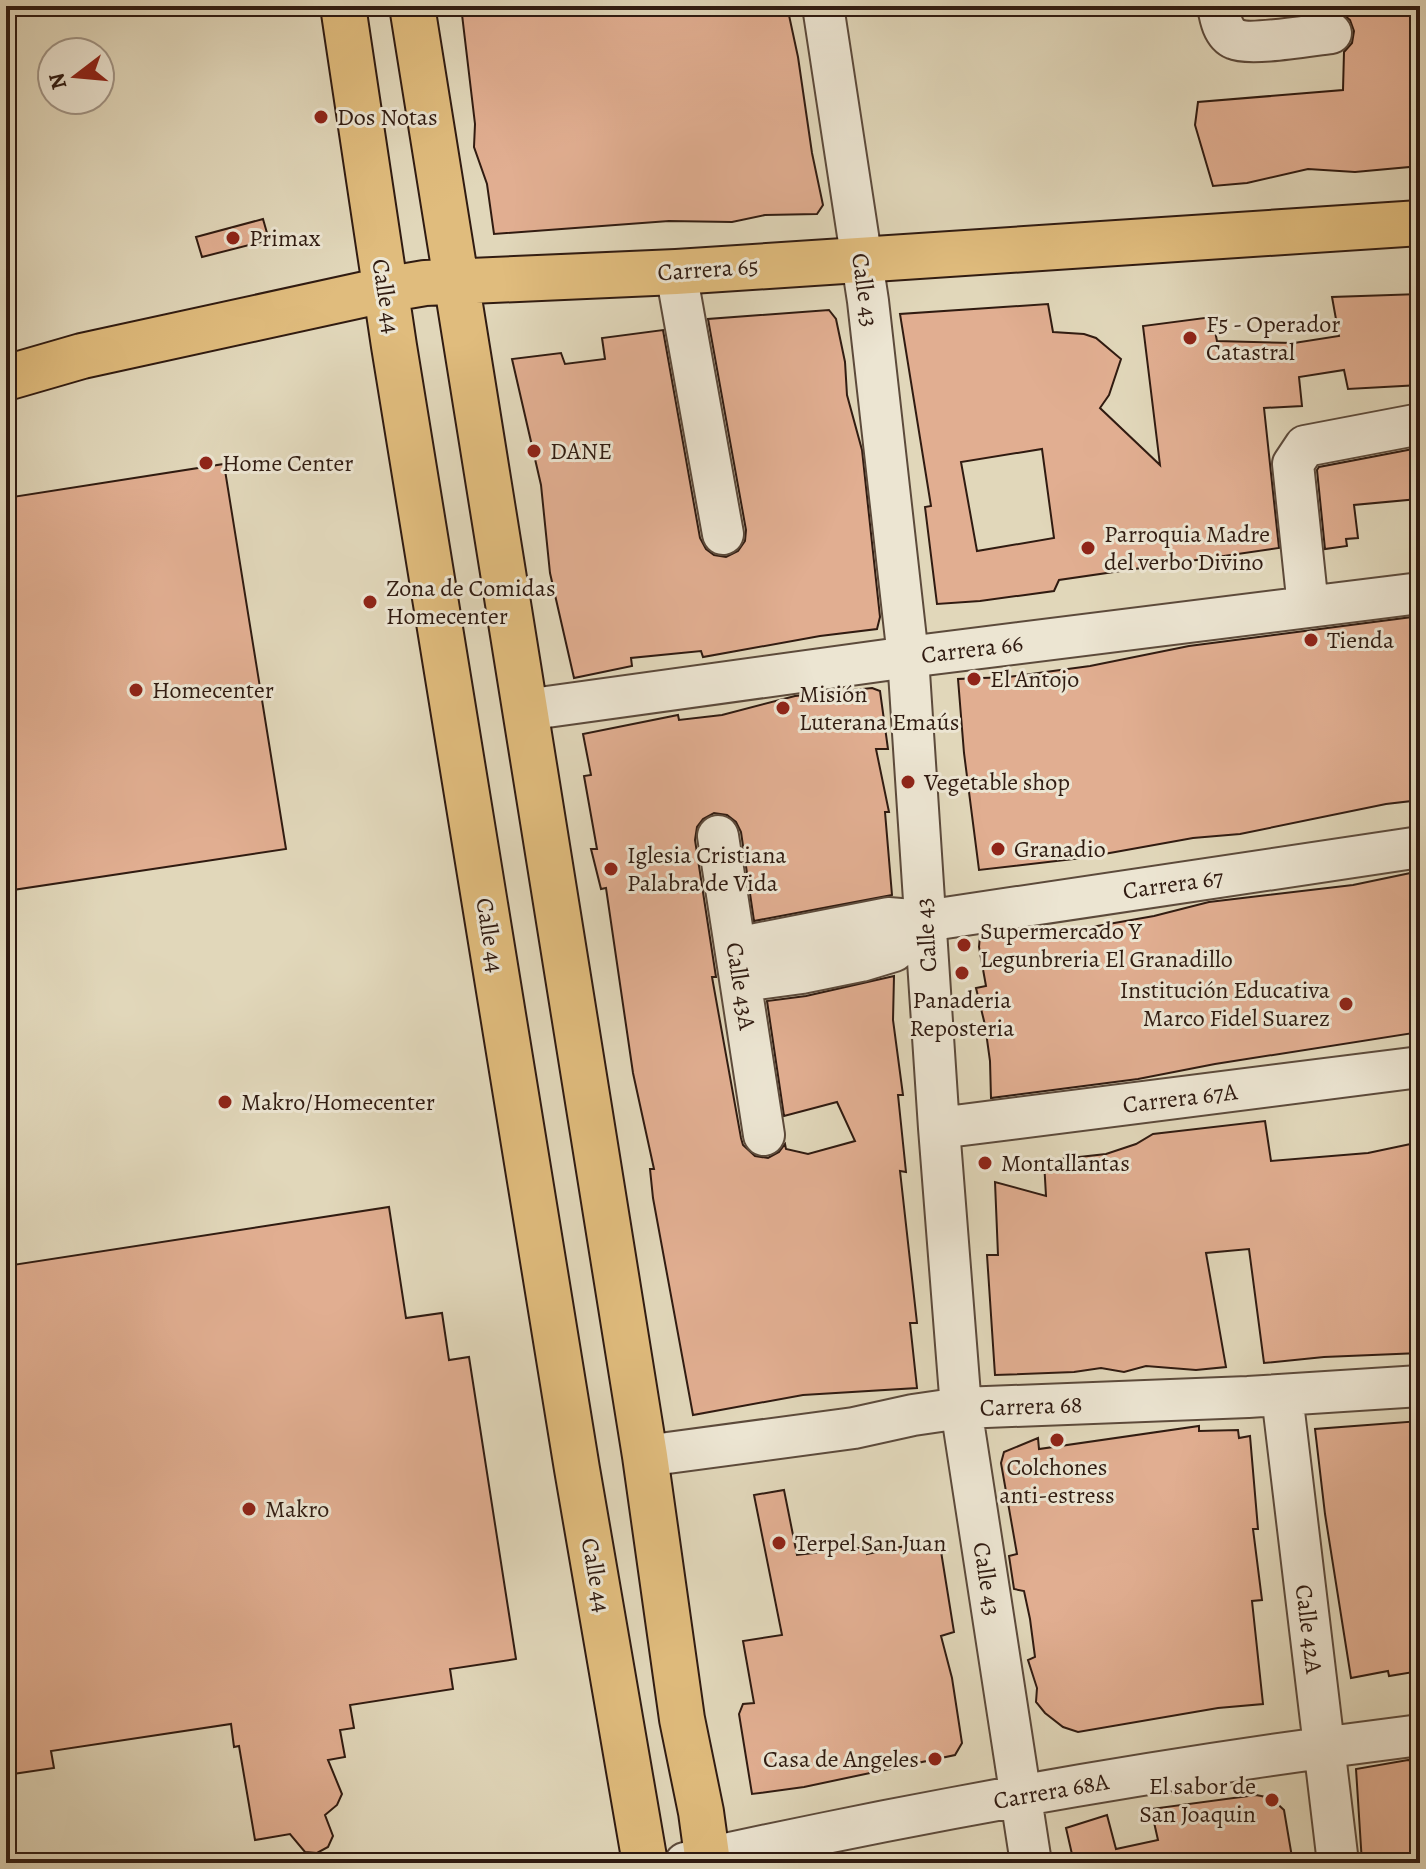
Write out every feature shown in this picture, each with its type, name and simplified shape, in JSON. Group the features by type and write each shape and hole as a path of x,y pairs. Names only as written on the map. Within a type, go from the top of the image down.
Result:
{"main road":[{"name":"Calle 44","path":"343,6 384,290 572,1439 645,1863"},
{"path":"412,6 645,1456 682,1719 701,1812 700,1861"},
{"name":"Carrera 65","path":"6,378 82,356 384,290 458,280 676,272 1420,223"}],"street":[{"name":"Calle 43","path":"823,6 868,301 908,657 961,1408 1031,1863"},
{"path":"1218,6 1224,29 1234,39 1247,41 1331,33"},
{"path":"676,272 723,534"},
{"path":"1308,607 1293,464 1297,454 1305,446 1415,425"},
{"name":"Carrera 66","path":"525,710 908,657 1420,593"},
{"name":"Calle 43A","path":"718,836 764,1135"},
{"name":"Carrera 67","path":"925,921 1420,847"},
{"path":"738,964 802,973 861,961 894,951 925,921"},
{"name":"Carrera 67A","path":"939,1128 1420,1067"},
{"name":"Carrera 68","path":"645,1456 854,1428 961,1408 1420,1386"},
{"name":"Calle 42A","path":"1282,1395 1338,1863"},
{"name":"Carrera 68A","path":"700,1861 1020,1796 1324,1747 1420,1735"}],"building":[{"path":"461,6 787,6 823,205 817,214 765,215 732,222 669,221 494,234 487,184 474,147 475,124"},
{"path":"1341,6 1420,6 1420,166 1355,172 1308,169 1247,183 1213,186 1195,125 1198,102 1343,90 1344,52 1352,43 1354,31"},
{"name":"Primax","path":"263,219 269,240 202,257 196,237"},
{"path":"1420,294 1420,385 1348,389 1344,370 1299,377 1302,406 1264,408 1279,548 1059,580 1054,591 937,604 925,507 931,506 900,314 1048,304 1053,332 1096,338 1121,359 1109,395 1100,408 1160,465 1143,326 1212,317 1217,341 1294,343 1339,336 1332,297","holes":["1042,449 1054,538 977,551 961,462"]},
{"path":"829,310 836,319 845,362 847,395 862,450 880,617 877,629 703,657 701,651 631,658 632,666 574,678 550,573 541,485 512,359 561,353 565,364 605,359 602,338 663,330 700,538 714,555 726,557 738,551 745,541 746,530 708,319"},
{"path":"1413,449 1413,460 1420,459 1418,499 1354,505 1358,538 1346,539 1347,546 1325,549 1319,467"},
{"path":"224,464 286,849 6,891 6,498"},
{"path":"1420,616 1420,800 1240,834 1193,838 1082,858 979,870 958,679 1008,677 1090,666 1189,646"},
{"path":"872,688 880,691 888,749 876,749 889,812 885,812 892,895 754,921 741,832 736,822 727,815 714,813 697,827 695,840 716,977 712,977 741,1138 743,1145 755,1156 768,1158 785,1144 786,1149 808,1154 855,1141 837,1102 784,1116 767,1001 806,996 894,976 893,1020 903,1095 898,1095 906,1172 900,1171 917,1323 910,1323 917,1388 803,1395 693,1415 653,1198 650,1169 654,1169 633,1073 606,888 601,889 591,849 597,849 584,776 591,775 583,734 678,715 679,720 722,715 795,696"},
{"path":"1420,871 1420,1032 1138,1079 991,1098 990,1061 976,988 986,986 980,936 1044,927 1046,940 1086,928 1209,902 1353,885"},
{"path":"1265,1121 1271,1161 1368,1153 1420,1142 1420,1353 1264,1363 1249,1249 1206,1253 1226,1367 1196,1370 1146,1366 1124,1372 1101,1368 995,1375 987,1255 998,1255 995,1182 1046,1196 1044,1161 1106,1154 1136,1144 1153,1134"},
{"name":"Makro","path":"389,1207 406,1318 442,1313 449,1360 469,1357 516,1659 450,1669 453,1689 350,1705 354,1728 340,1730 345,1757 328,1760 342,1794 337,1805 325,1815 333,1836 328,1847 317,1853 305,1852 290,1834 255,1840 239,1746 234,1747 231,1724 51,1751 54,1768 6,1775 6,1266"},
{"path":"1420,1421 1420,1671 1389,1676 1388,1671 1351,1678 1315,1429"},
{"path":"1199,1426 1199,1431 1238,1430 1239,1438 1250,1436 1258,1529 1253,1529 1262,1600 1252,1601 1263,1704 1218,1708 1078,1732 1063,1727 1036,1702 1037,1688 1028,1660 1035,1657 1030,1619 1024,1591 1014,1589 1009,1556 1017,1554 1001,1463 1004,1452 1038,1438 1039,1449"},
{"path":"784,1490 797,1555 866,1547 867,1554 939,1539 954,1632 941,1636 952,1678 962,1743 955,1755 804,1787 752,1794 739,1714 743,1704 754,1703 743,1641 782,1635 754,1495"},
{"path":"1408,1760 1420,1761 1420,1863 1362,1863 1356,1769"},
{"path":"1256,1795 1271,1798 1284,1810 1293,1863 1074,1863 1066,1828 1107,1815 1116,1849 1158,1840 1151,1809"}],"place":[{"name":"Dos Notas","path":"321,117"},
{"name":"Primax","path":"233,238"},
{"name":"F5 - Operador Catastral","path":"1190,338"},
{"name":"DANE","path":"534,451"},
{"name":"Home Center","path":"206,463"},
{"name":"Parroquia Madre del verbo Divino","path":"1088,548"},
{"name":"Zona de Comidas Homecenter","path":"370,602"},
{"name":"Tienda","path":"1311,640"},
{"name":"El Antojo","path":"974,679"},
{"name":"Homecenter","path":"136,690"},
{"name":"Misión Luterana Emaús","path":"783,708"},
{"name":"Vegetable shop","path":"908,782"},
{"name":"Granadio","path":"998,849"},
{"name":"Iglesia Cristiana Palabra de Vida","path":"611,869"},
{"name":"Supermercado Y Legunbreria El Granadillo","path":"964,945"},
{"name":"Panaderia Reposteria","path":"962,973"},
{"name":"Institución Educativa Marco Fidel Suarez","path":"1346,1004"},
{"name":"Makro/Homecenter","path":"225,1102"},
{"name":"Montallantas","path":"985,1163"},
{"name":"Colchones anti-estress","path":"1057,1440"},
{"name":"Makro","path":"249,1509"},
{"name":"Terpel San Juan","path":"779,1543"},
{"name":"Casa de Angeles","path":"935,1759"},
{"name":"El sabor de San Joaquin","path":"1272,1800"}]}
